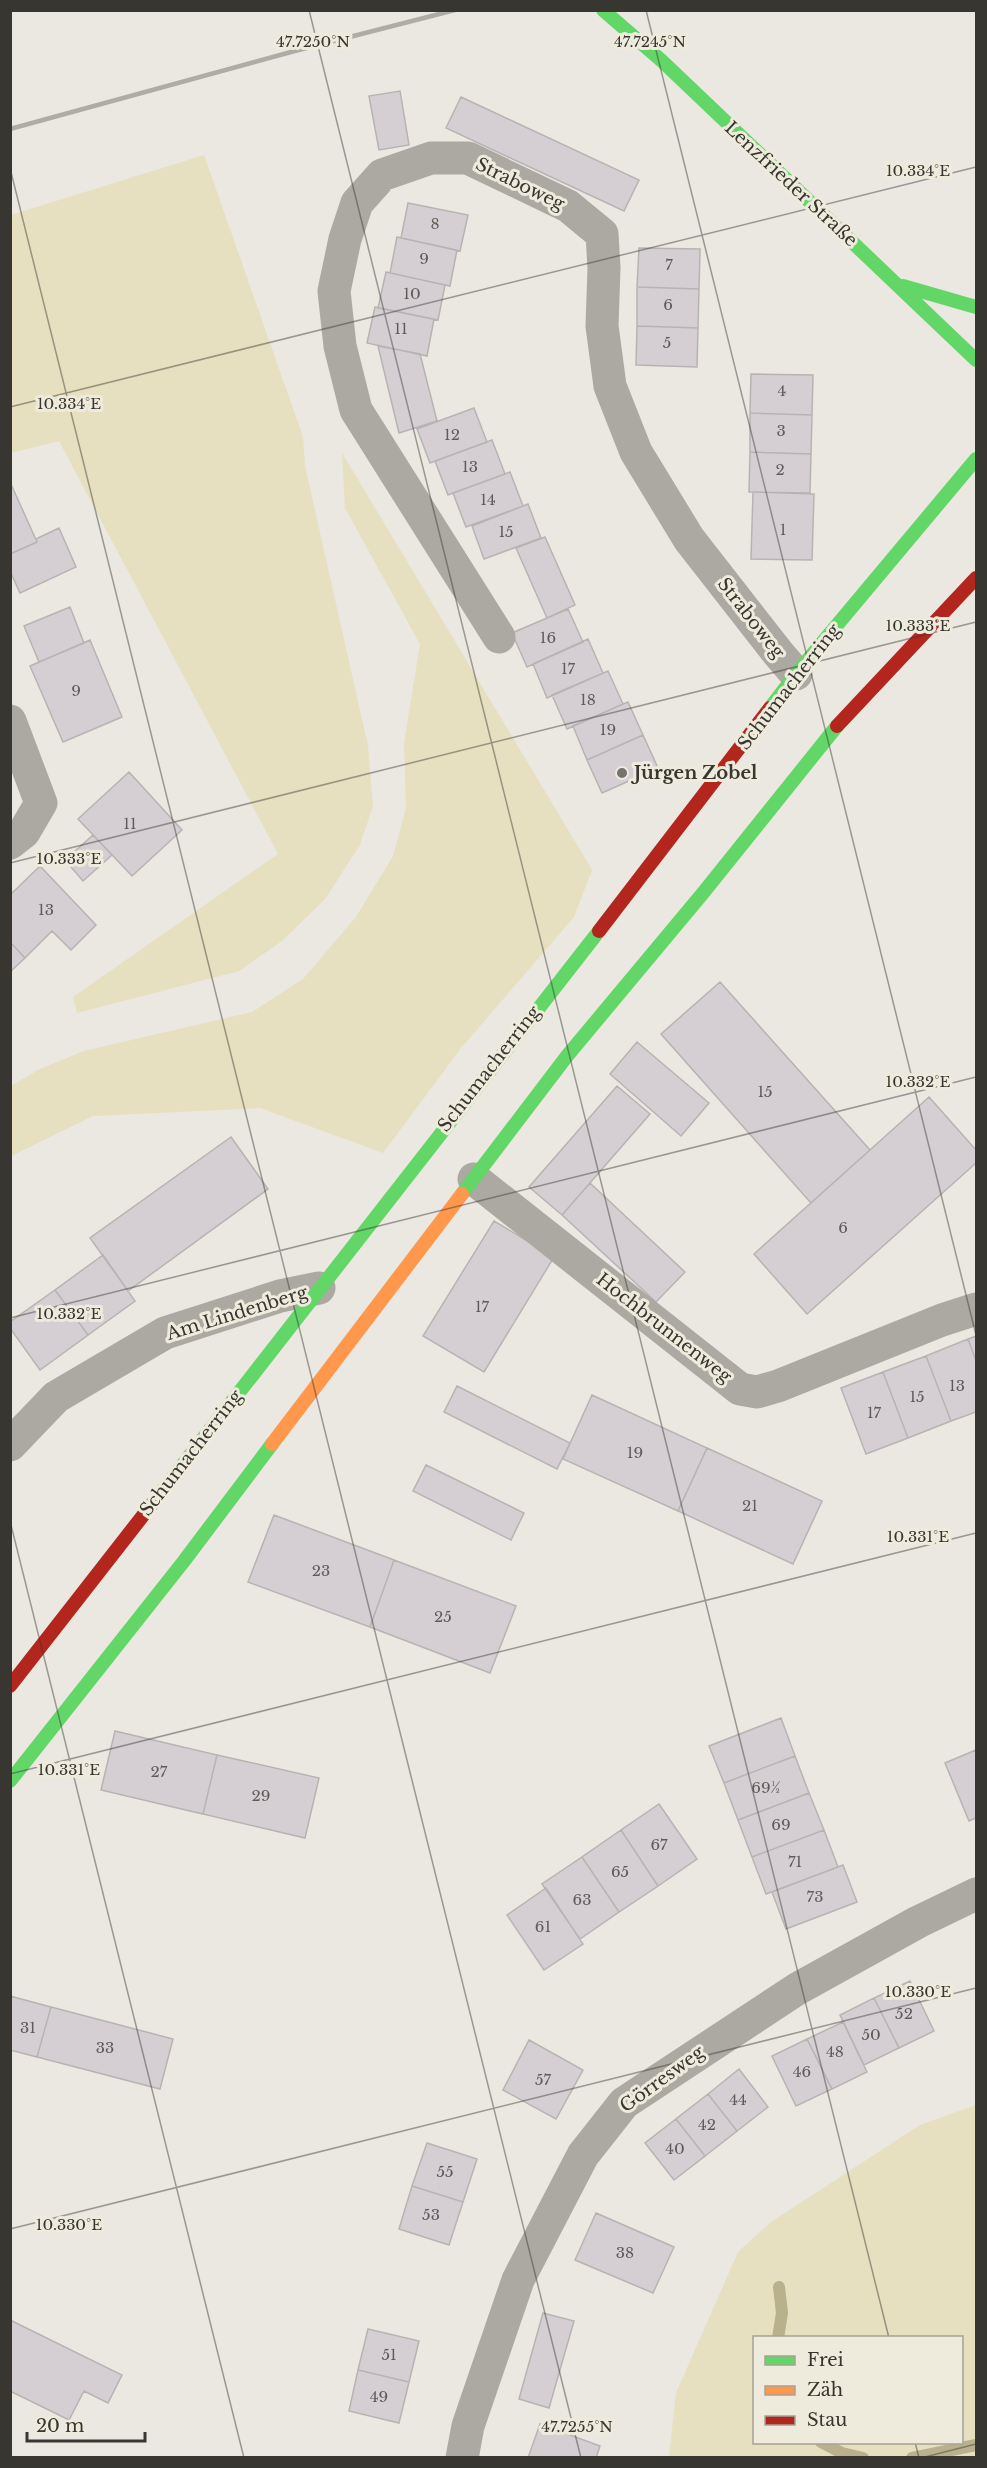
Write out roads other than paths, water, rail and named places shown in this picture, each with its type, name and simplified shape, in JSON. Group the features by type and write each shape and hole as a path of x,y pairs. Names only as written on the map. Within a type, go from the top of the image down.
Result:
{"main road":[{"name":"Lenzfrieder Straße","path":"603,10 662,61 976,360"},
{"path":"898,285 976,307"},
{"name":"Schumacherring","path":"10,1686 657,858 796,674 976,459"},
{"path":"10,1781 184,1561 567,1056 703,893 844,717 976,578"}],"street":[{"name":"Straboweg","path":"499,637 356,410 340,346 334,291 345,239 357,202 382,174 430,158 468,158 568,206 602,234 604,268 602,326 610,386 636,452 689,539 777,653 796,674"},
{"path":"10,722 40,802 24,832 10,843"},
{"name":"Hochbrunnenweg","path":"474,1179 740,1389 757,1392 778,1386 942,1320 976,1309"},
{"name":"Am Lindenberg","path":"10,1445 57,1397 165,1334 280,1296 319,1288"},
{"name":"Görresweg","path":"462,2457 468,2426 518,2280 583,2155 624,2103 797,1989 918,1922 976,1894"}],"waterway":[{"path":"778,2336 782,2313 779,2287"},
{"path":"825,2444 842,2453 863,2458"},
{"path":"912,2458 976,2445"}],"railway":[{"path":"10,129 455,10"}],"place":[{"name":"Jürgen Zobel","path":"622,773"}]}
